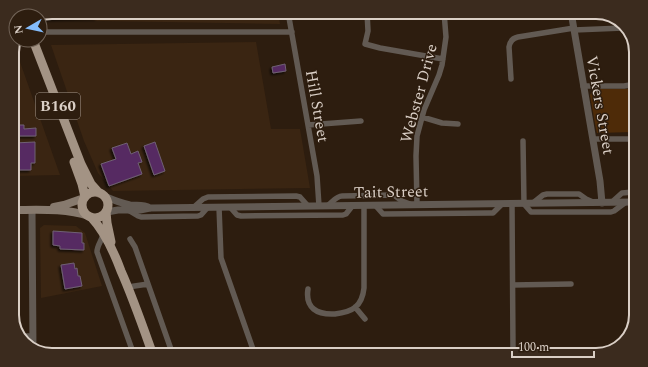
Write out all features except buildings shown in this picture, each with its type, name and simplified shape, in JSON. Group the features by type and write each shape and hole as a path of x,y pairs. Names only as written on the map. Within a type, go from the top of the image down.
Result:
{"main road":[{"name":"B160","path":"31,48 78,172 84,197 82,207 103,234 113,251 150,348"},
{"name":"B160","path":"36,48 79,159 89,180 106,199 108,204 106,212 107,223 113,251"},
{"path":"42,210 64,205 93,192 102,194"},
{"path":"19,210 69,211 99,217 106,212"}],"street":[{"name":"Hill Street","path":"289,19 323,206"},
{"path":"367,19 368,31 365,44 443,59"},
{"name":"Webster Drive","path":"414,205 417,136 422,117 439,75 443,59 446,37 445,19"},
{"name":"Vickers Street","path":"572,19 600,181 602,203"},
{"path":"511,79 509,47 510,42 513,39 574,29 618,28"},
{"path":"48,32 292,32"},
{"path":"583,86 629,85"},
{"path":"422,117 442,123 458,124"},
{"path":"308,125 361,121"},
{"path":"593,139 629,139"},
{"path":"523,141 524,204 529,211 533,213 609,212 629,204"},
{"path":"612,203 622,193 629,192"},
{"name":"Tait Street","path":"102,194 120,203 145,205 150,208"},
{"path":"194,207 206,197 296,196 308,206"},
{"path":"323,206 330,204 338,196 395,196 402,201 414,205"},
{"name":"Tait Street","path":"106,212 150,208 194,207 629,203"},
{"path":"375,205 384,214 489,214 493,213 502,204"},
{"path":"512,204 513,348"},
{"path":"230,207 239,216 343,215 346,214 353,205"},
{"path":"308,289 307,296 309,303 319,312 329,314 343,313 355,308 361,300 364,288 364,205"},
{"path":"128,210 140,217 196,216 201,215 208,207"},
{"path":"219,207 221,258 253,348"},
{"path":"32,210 32,342"},
{"path":"103,234 97,247 97,252 131,348"},
{"path":"130,239 134,245 171,348"},
{"path":"128,287 148,284"},
{"path":"513,285 571,284"},
{"path":"355,308 365,319"},
{"path":"27,336 32,336"}],"shaded area":[{"path":"48,19 279,19 280,24 48,20"},
{"path":"256,42 271,129 300,129 310,188 113,191 98,173 84,141 51,45"},
{"path":"19,59 60,175 19,176"},
{"path":"597,89 629,89 629,132 597,133 590,95"},
{"path":"44,225 76,226 85,233 102,286 41,298 40,228"}]}
